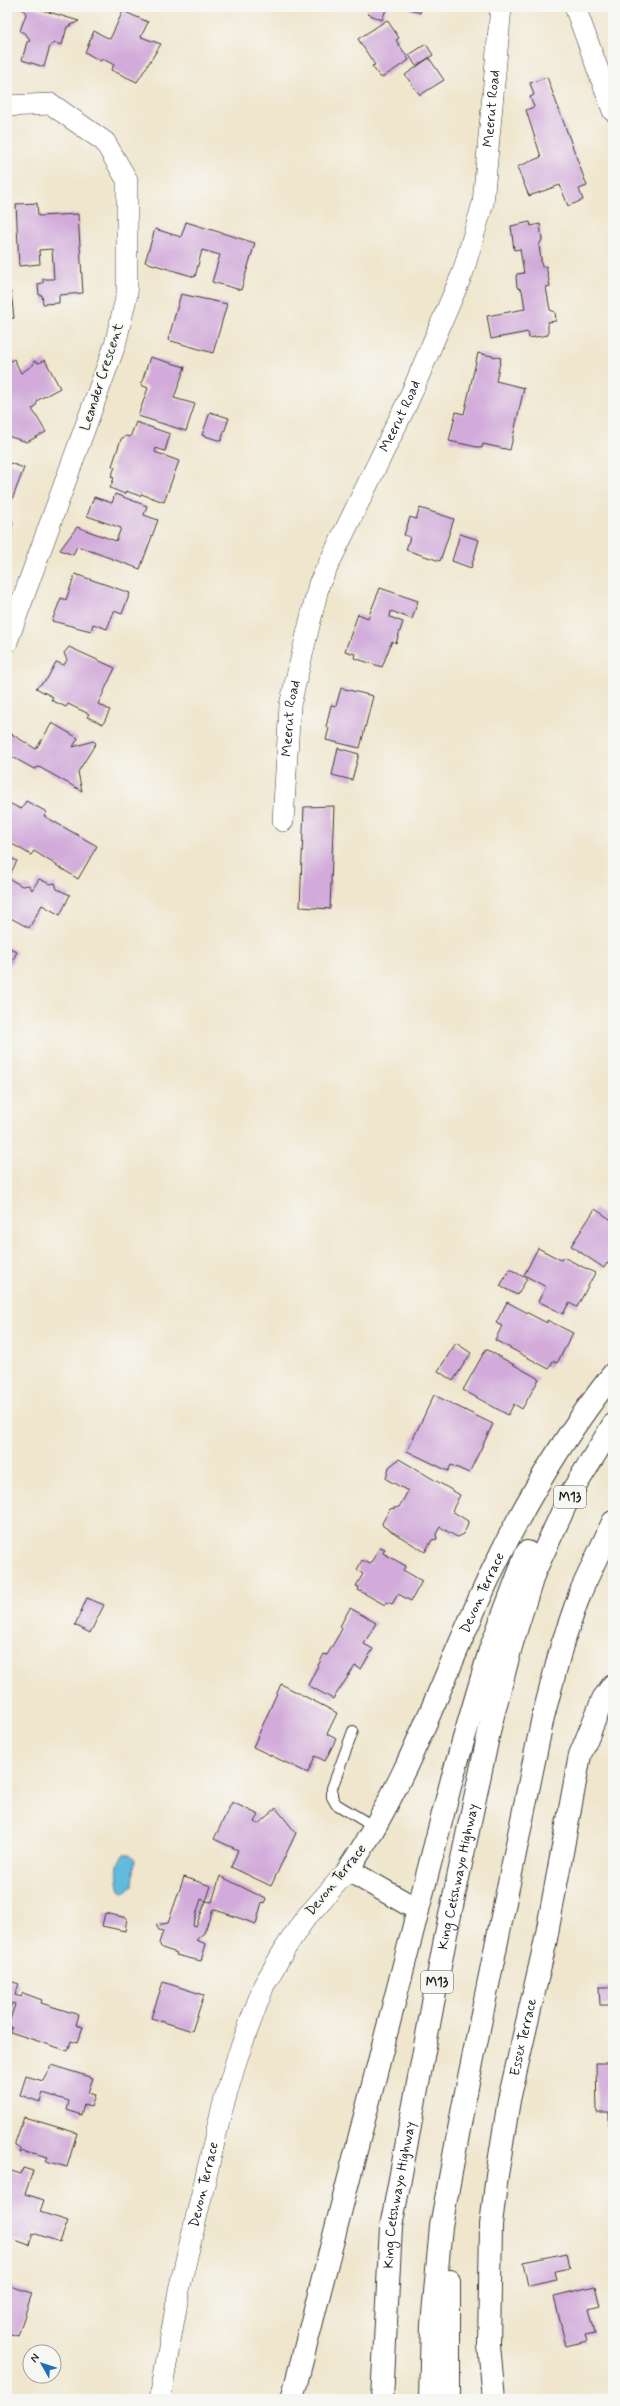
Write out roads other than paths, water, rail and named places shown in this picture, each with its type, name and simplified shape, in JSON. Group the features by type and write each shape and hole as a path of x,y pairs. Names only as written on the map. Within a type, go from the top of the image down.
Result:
{"main road":[{"name":"Devon Terrace","path":"348,1870 376,1828 497,1560 546,1472 590,1403 613,1374"},
{"path":"292,2399 452,1779 487,1657 523,1559 544,1517 595,1439 613,1421"},
{"name":"King Cetshwayo Highway","path":"382,2399 391,2227 445,1941 491,1722 512,1643 534,1573 572,1493 613,1425"},
{"path":"430,2399 436,2264 449,2188 543,1717 562,1645 580,1593 613,1522"},
{"name":"Essex Terrace","path":"494,2399 489,2345 492,2225 496,2175 509,2100 545,1944 580,1755 603,1699 613,1685"},
{"path":"348,1870 418,1910"},
{"path":"449,2188 449,2399"}],"street":[{"name":"Meerut Road","path":"284,821 290,705 319,584 408,401 463,272 483,203 501,7"},
{"path":"576,7 613,111"},
{"name":"Leander Crescent","path":"7,106 51,104 105,142 127,180 128,221 126,294 115,345 7,642"},
{"name":"Devon Terrace","path":"160,2399 182,2274 221,2113 237,2058 264,1985 286,1947 304,1920 348,1870"}],"lane":[{"path":"354,1731 332,1788 332,1797 336,1804 376,1828"}],"water":[{"path":"124,1854 130,1854 135,1859 133,1887 124,1892 119,1888 117,1874 119,1861"}]}
